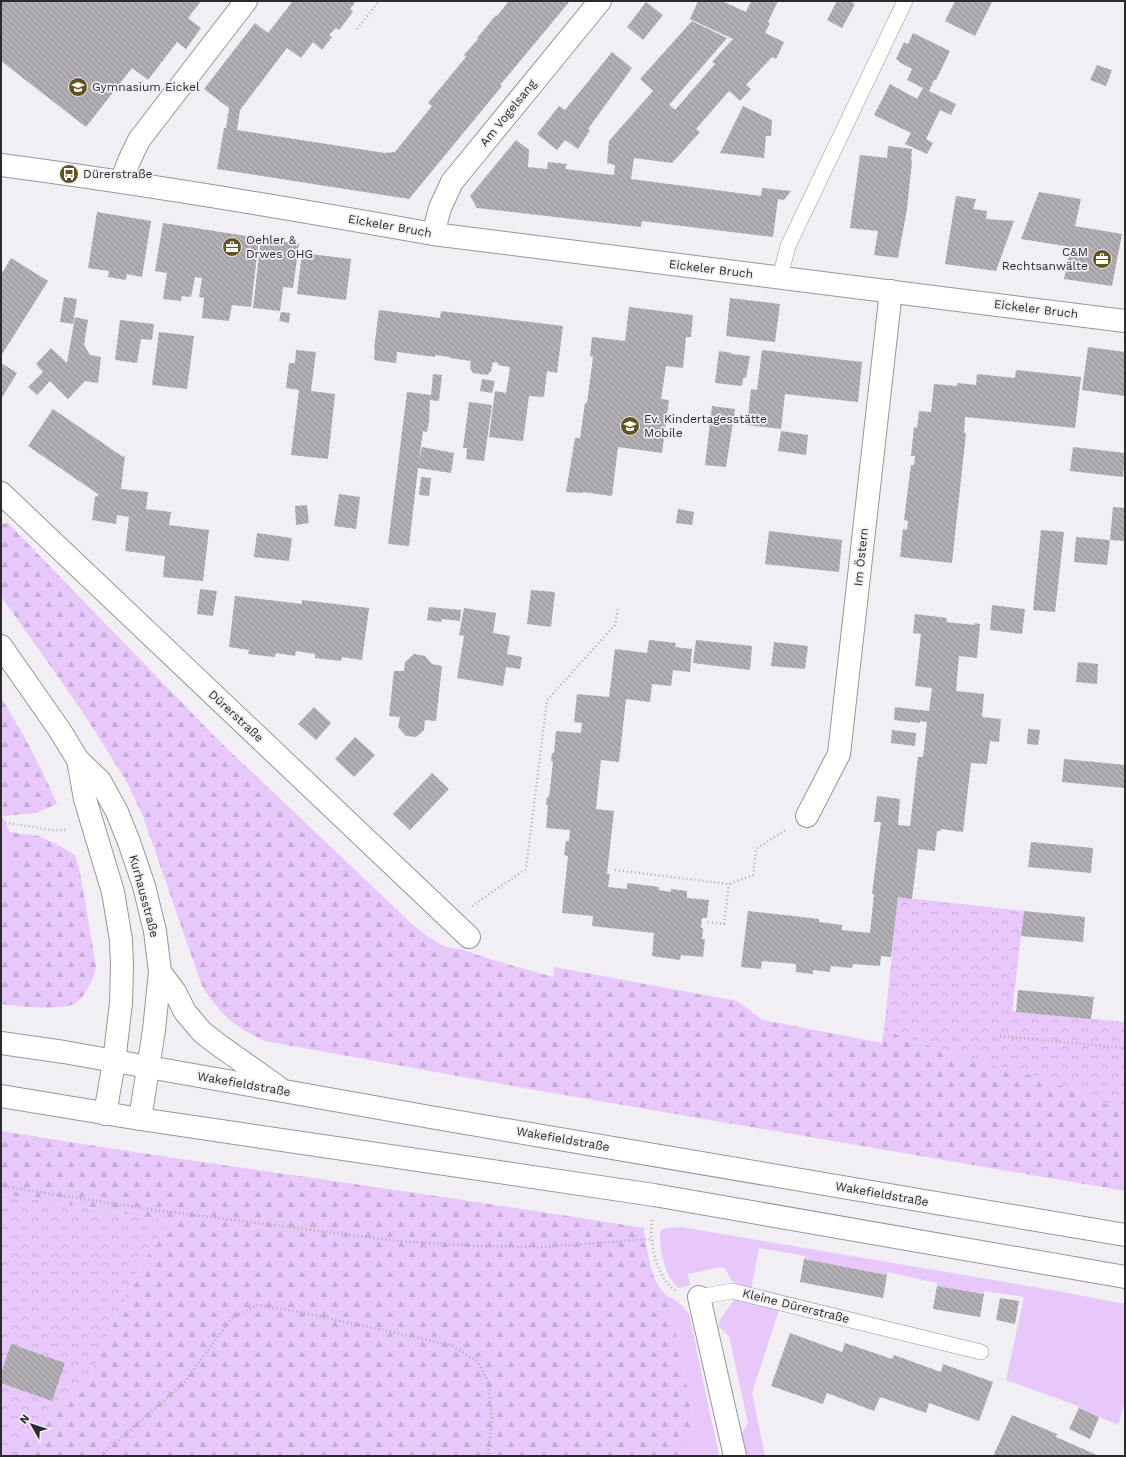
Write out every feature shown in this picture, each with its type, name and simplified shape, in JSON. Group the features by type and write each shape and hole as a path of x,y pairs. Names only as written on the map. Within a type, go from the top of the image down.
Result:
{"street":[{"path":"121,182 128,161 140,140 246,1"},
{"name":"Am Vogelsang","path":"433,234 440,208 452,182 600,1"},
{"name":"Eickeler Bruch","path":"1,165 121,182 433,234 1125,321"},
{"name":"Im Östern","path":"807,816 839,754 891,291"},
{"name":"Dürerstraße","path":"2,495 469,937"},
{"name":"Kurhausstraße","path":"1,646 59,729 78,760 100,781 129,842 144,886 155,931 160,972 149,1068 140,1119"},
{"name":"Kurhausstraße","path":"78,760 84,799 113,892 121,940 121,1003 114,1062 105,1114"},
{"path":"160,972 175,992 185,1012 202,1032 216,1044 284,1091"},
{"name":"Wakefieldstraße","path":"1,1043 64,1052 114,1062 1125,1235"},
{"path":"1,1096 105,1114 654,1195 1125,1277"},
{"path":"699,1297 735,1456"}],"lane":[{"path":"780,277 788,246 905,1"},
{"name":"Kleine Dürerstraße","path":"699,1297 732,1291 981,1352"}],"path":[{"path":"356,29 379,1"},
{"path":"451,920 526,869 547,700 615,625 618,609"},
{"path":"614,870 729,884 753,875 756,849 807,816"},
{"path":"1,822 52,830 68,830 93,824"},
{"path":"708,922 724,924 729,884"},
{"path":"1000,1036 1125,1048"},
{"path":"1,1186 155,1210 398,1241 475,1246 541,1247 652,1239"},
{"path":"654,1195 651,1228 657,1266 664,1280 679,1294 688,1297 699,1297"},
{"path":"100,1456 183,1384 232,1318 257,1305 299,1312 451,1345 477,1361 488,1381 492,1418 488,1456"}],"green space":[{"path":"8,523 217,739 412,924 427,936 445,947 460,949 553,977 554,967 737,1001 763,1020 882,1043 884,1030 971,1060 1031,1075 1081,1093 1125,1112 1125,1191 524,1088 265,1041 254,1036 229,1019 215,1004 202,986 143,816 127,782 82,711 1,596 1,524"},
{"path":"1,697 31,749 57,804 36,813 3,816 1,785"},
{"path":"1,785 3,816 10,833 12,845 4,882 1,881"},
{"path":"10,832 39,836 75,855 81,877 96,967 87,991 81,999 71,1005 40,1008 1,1004 1,881 4,881 10,857"},
{"path":"898,897 1024,911 1012,1011 1125,1022 1125,1112 1081,1093 1031,1075 971,1060 884,1030"},
{"path":"1,1131 644,1228 647,1252 652,1273 658,1285 668,1297 695,1423 680,1456 14,1456 16,1448 20,1446 48,1419 92,1372 113,1323 139,1270 168,1221 1,1194"},
{"path":"1,1194 168,1221 139,1270 113,1323 92,1372 48,1419 20,1446 16,1448 14,1456 1,1456"},
{"path":"681,1227 1052,1290 1125,1304 1125,1402 1118,1425 1079,1408 1078,1406 1006,1380 1024,1297 984,1291 984,1294 937,1286 937,1283 888,1272 887,1275 804,1259 805,1256 759,1248 751,1290 735,1283 726,1270 721,1267 688,1274 690,1285 678,1288 667,1272 662,1254 660,1237 662,1229"},
{"path":"668,1297 677,1301 689,1314 719,1456 680,1456 695,1423"},
{"path":"736,1297 780,1307 752,1393 765,1456 749,1456 746,1454 742,1433 748,1423 729,1336 719,1327 719,1321"}],"building":[{"name":"Gymnasium Eickel","path":"1,1 201,1 188,18 201,28 186,49 177,42 148,80 132,68 86,127 1,61"},
{"path":"293,1 356,1 350,9 353,11 352,13 339,30 336,28 329,35 332,37 322,50 313,42 301,58 287,48 240,110 237,130 385,153 395,152 432,106 428,103 466,57 464,55 509,1 570,1 500,85 502,86 409,199 217,169 229,108 204,89 255,23 268,33"},
{"path":"698,1 722,1 746,12 751,1 778,1 768,22 770,23 765,33 784,42 776,59 772,57 746,85 751,89 740,101 729,91 696,129 700,132 672,163 634,158 631,179 761,196 762,188 791,191 784,200 778,199 773,237 642,221 641,227 477,208 470,196 516,140 529,150 528,167 547,169 548,162 567,164 565,169 614,175 615,165 607,163 609,141 653,91 640,79 692,21 727,38 669,105 675,110 715,64 712,62 733,39 690,19"},
{"path":"837,1 849,1 855,4 842,28 827,20"},
{"path":"955,1 992,2 975,36 945,21"},
{"path":"646,2 663,15 643,40 627,27"},
{"path":"913,33 950,51 929,91 956,104 951,115 940,110 926,139 933,143 927,154 905,144 911,133 874,115 890,84 917,99 923,88 907,80 912,69 896,59 904,42 908,44"},
{"path":"612,52 632,68 588,129 590,130 578,149 565,140 557,150 537,134 559,106 565,110"},
{"path":"1097,65 1112,70 1106,86 1090,80"},
{"path":"743,106 772,120 771,136 766,136 764,158 720,153"},
{"path":"888,146 912,149 907,209 898,258 874,255 878,231 850,228 860,155 887,158"},
{"path":"1039,192 1081,199 1075,226 1122,234 1112,286 1064,279 1071,247 1021,239"},
{"path":"956,196 976,199 973,209 987,211 986,219 1014,221 996,271 945,264"},
{"path":"97,212 151,221 142,277 127,274 126,280 108,277 109,271 88,268"},
{"path":"163,223 259,238 251,307 232,305 229,321 202,318 204,298 199,297 202,278 195,277 191,297 182,296 181,301 163,299 167,273 155,271"},
{"path":"261,238 299,244 293,288 283,287 280,311 253,308"},
{"path":"302,253 351,259 346,300 297,294"},
{"path":"11,258 48,281 1,356 1,275"},
{"path":"64,297 77,299 73,324 60,322"},
{"path":"730,298 780,304 775,342 726,336"},
{"path":"629,307 693,315 691,337 686,337 683,368 666,366 661,399 669,400 662,453 618,447 612,496 583,492 566,492 575,438 580,438 585,403 587,403 593,357 590,356 592,337 625,341"},
{"path":"379,310 440,318 441,311 563,326 557,373 547,371 544,397 529,396 523,441 489,437 495,391 506,393 510,367 498,365 498,363 493,362 491,371 487,375 473,373 470,368 471,361 435,355 435,357 397,352 396,363 374,360"},
{"path":"281,312 290,313 289,323 279,321"},
{"path":"75,317 88,320 84,345 90,355 101,357 98,383 85,381 68,399 50,381 37,395 28,387 43,372 36,364 51,348 67,363"},
{"path":"120,320 154,324 152,340 141,339 137,363 115,360"},
{"path":"159,332 194,336 187,389 152,385"},
{"path":"1088,347 1125,352 1125,396 1082,390"},
{"path":"296,350 316,352 311,391 335,394 328,459 291,455 299,390 286,388 289,363 295,363"},
{"path":"762,350 862,362 858,402 785,394 781,429 747,425 751,389 757,390"},
{"path":"719,351 750,356 746,378 743,378 742,386 715,383"},
{"path":"1,363 17,373 1,399"},
{"path":"1016,370 1081,377 1075,428 965,417 964,433 966,433 952,563 900,557 903,529 907,530 908,521 904,520 911,465 914,465 915,456 911,456 914,427 917,428 919,411 931,412 934,384 957,386 957,383 976,385 977,374 1015,378"},
{"path":"433,374 442,375 439,401 430,400 429,421 427,432 423,431 419,461 422,447 454,453 451,473 418,468 409,546 388,544 407,392 431,395"},
{"path":"482,379 495,381 492,393 480,391"},
{"path":"469,402 492,405 484,461 466,459 467,448 463,448"},
{"path":"712,406 735,409 726,467 705,465"},
{"path":"53,409 123,457 125,455 121,489 148,492 146,509 171,512 169,525 209,530 203,581 163,577 165,556 125,551 129,517 117,515 116,524 92,520 95,497 99,495 28,446"},
{"path":"781,431 808,435 806,455 778,451"},
{"path":"1073,447 1125,453 1123,477 1070,471"},
{"path":"421,477 431,478 429,496 419,495"},
{"path":"339,494 360,497 356,529 334,526"},
{"path":"307,505 309,523 296,525 295,506"},
{"path":"1113,507 1125,508 1125,541 1110,540"},
{"path":"678,509 694,512 692,525 676,523"},
{"path":"1041,530 1064,532 1055,612 1033,610"},
{"path":"769,531 842,540 839,572 765,564"},
{"path":"257,533 292,538 289,561 254,557"},
{"path":"1076,537 1110,540 1107,565 1074,562"},
{"path":"200,589 217,591 213,616 197,614"},
{"path":"531,590 555,592 551,627 527,624"},
{"path":"235,596 302,604 302,600 369,608 362,660 342,657 341,661 315,658 315,654 296,651 295,656 276,653 275,657 248,654 249,650 229,647"},
{"path":"992,605 1025,609 1022,634 990,630"},
{"path":"429,607 461,610 460,621 442,619 441,622 427,620"},
{"path":"464,608 496,613 493,633 510,636 507,654 522,657 520,669 506,667 503,686 457,678 464,636 459,635"},
{"path":"915,614 947,618 946,622 974,625 975,623 980,624 977,658 959,656 956,691 984,694 982,717 1001,719 999,742 990,741 987,764 971,763 963,832 941,829 941,831 937,831 935,851 918,849 912,899 898,897 891,957 881,956 880,966 853,964 852,968 831,966 830,972 813,970 813,974 796,972 796,964 762,961 761,969 741,967 748,911 819,919 819,922 842,925 842,930 870,933 874,894 872,894 881,822 874,822 877,796 900,799 898,825 910,826 918,757 923,757 927,722 920,721 920,723 894,720 895,707 929,711 932,688 915,686 921,634 913,633"},
{"path":"649,640 676,643 675,647 692,649 690,672 673,670 671,686 652,684 650,702 626,699 619,762 601,760 596,809 614,811 607,874 610,874 608,887 627,889 627,883 659,887 659,890 671,892 671,889 687,891 687,898 709,900 707,918 702,918 702,939 705,939 703,957 681,955 680,960 652,956 654,933 592,926 593,916 562,913 568,856 564,855 566,841 569,841 570,830 546,828 548,805 546,805 547,797 549,797 553,762 551,761 552,753 554,753 556,731 581,733 582,723 574,722 577,694 609,697 615,649 647,653"},
{"path":"696,640 752,646 750,670 693,663"},
{"path":"774,642 808,646 805,669 771,666"},
{"path":"414,654 425,656 432,664 442,666 436,721 425,720 424,730 416,737 406,736 398,727 400,717 389,716 394,671 404,671 405,662"},
{"path":"1078,662 1098,664 1097,684 1076,682"},
{"path":"314,707 331,723 316,740 298,724"},
{"path":"1028,729 1040,730 1038,745 1027,744"},
{"path":"892,730 916,733 915,746 891,743"},
{"path":"355,737 375,755 354,777 335,759"},
{"path":"1064,759 1125,765 1125,788 1062,782"},
{"path":"432,773 449,789 410,830 393,814"},
{"path":"1031,842 1093,848 1091,873 1028,867"},
{"path":"1024,911 1085,917 1083,942 1021,936"},
{"path":"1018,990 1094,997 1091,1019 1016,1012"},
{"path":"804,1259 887,1275 883,1298 800,1282"},
{"path":"937,1286 984,1294 980,1317 933,1309"},
{"path":"1000,1298 1019,1301 1015,1324 996,1320"},
{"path":"790,1333 842,1352 845,1343 892,1359 894,1355 941,1372 943,1364 993,1382 979,1421 929,1403 926,1413 880,1397 874,1411 827,1393 823,1404 771,1386"},
{"path":"11,1344 65,1363 52,1401 1,1383 1,1374"},
{"path":"1079,1408 1099,1417 1090,1439 1069,1429"},
{"path":"1012,1415 1057,1434 1056,1437 1099,1456 993,1456"}],"place":[{"name":"Gymnasium Eickel","path":"78,87"},
{"name":"Dürerstraße","path":"69,174"},
{"name":"Oehler & Drwes OHG","path":"232,247"},
{"name":"C&M Rechtsanwälte","path":"1102,259"},
{"name":"Ev. Kindertagesstätte Mobile","path":"630,426"}]}
